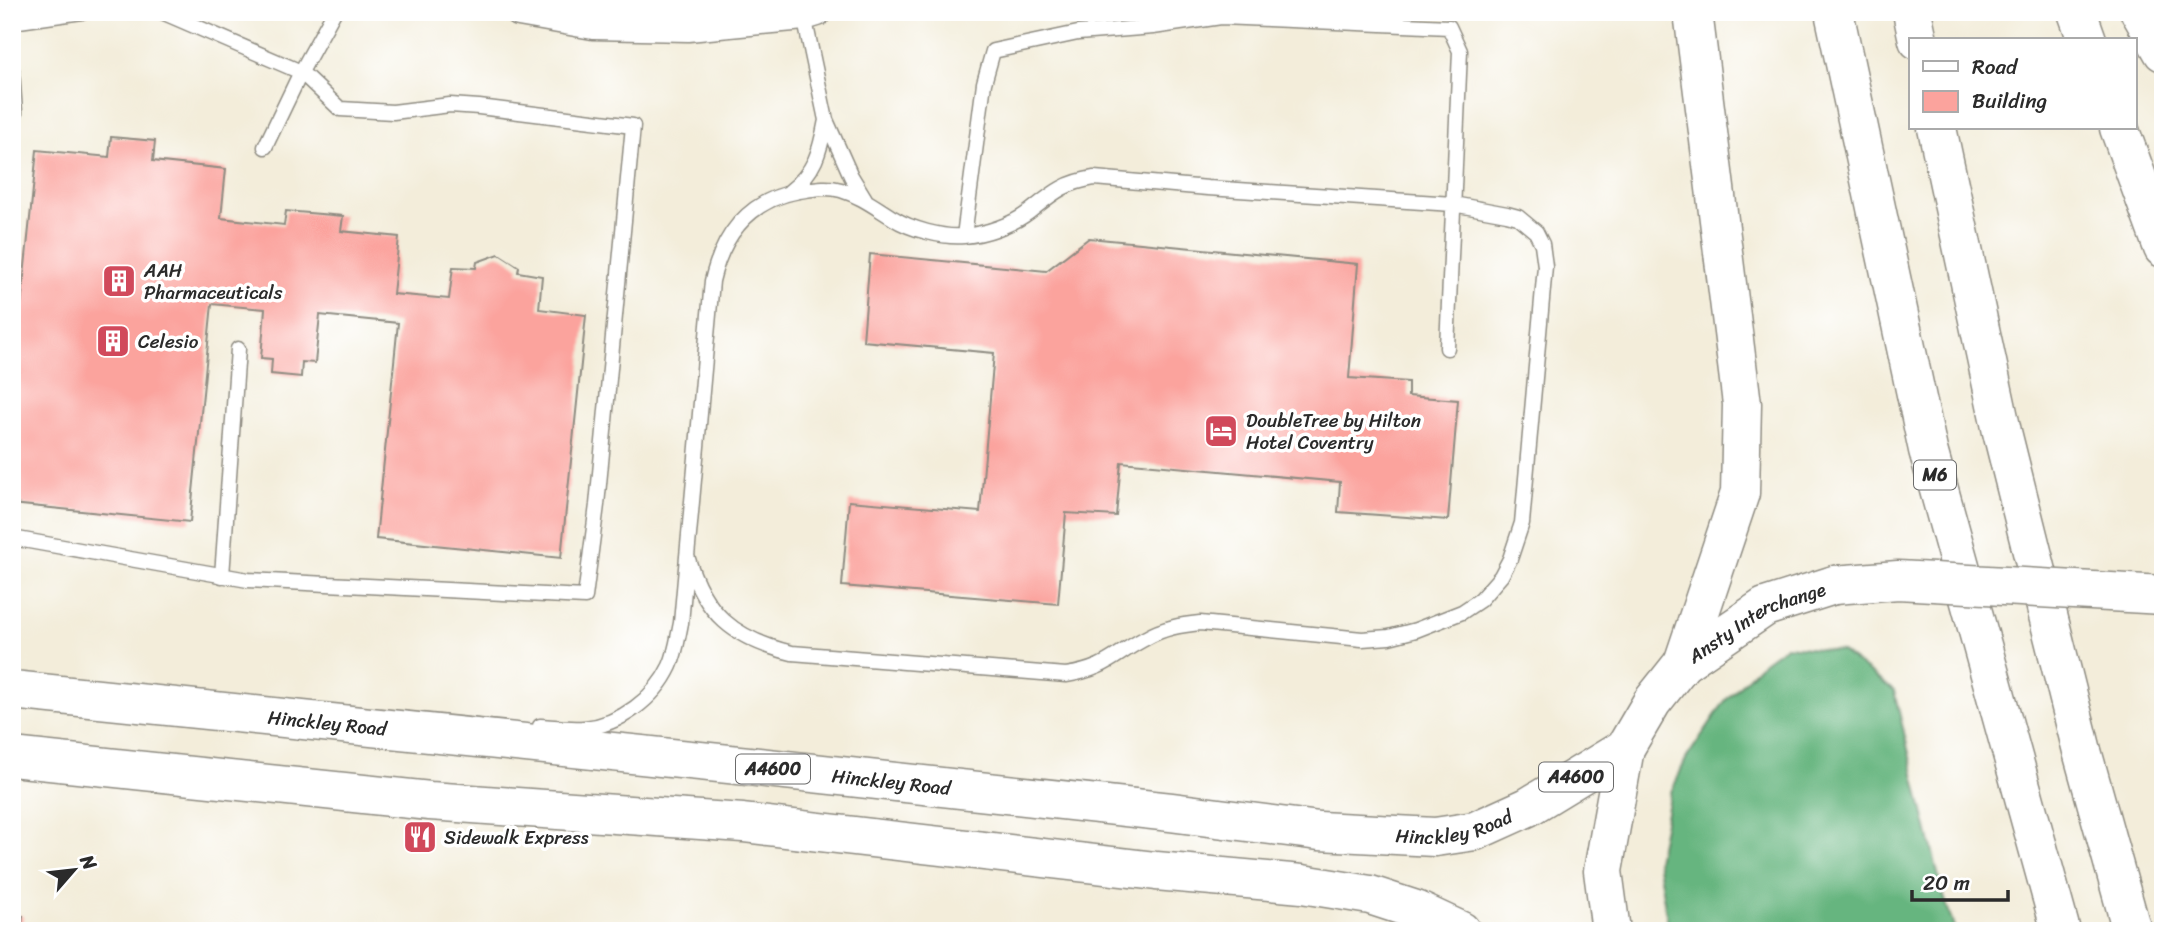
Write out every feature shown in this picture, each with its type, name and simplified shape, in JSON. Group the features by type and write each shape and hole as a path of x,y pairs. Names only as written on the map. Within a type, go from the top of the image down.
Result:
{"highway":[{"path":"1683,663 1740,493 1742,416 1693,12"},
{"name":"M6","path":"1834,12 1928,450 2061,931"},
{"path":"1912,12 1918,38"},
{"path":"2077,12 2087,38"},
{"path":"2140,12 2163,52"},
{"path":"1937,130 2002,432 2082,751 2132,931"},
{"path":"2120,130 2163,248"},
{"name":"Ansty Interchange","path":"1611,931 1602,871 1625,748 1652,702 1683,663 1765,607 1834,585 1898,580 2163,595"},
{"name":"Hinckley Road","path":"12,690 1171,812 1319,831 1435,837 1475,831 1528,807 1625,748"},
{"path":"12,757 430,801 743,823 1156,871 1302,884 1370,895 1416,910 1461,931"}],"street":[{"path":"533,13 593,25 688,27 811,14"}],"lane":[{"path":"12,22 82,12"},
{"path":"12,538 248,580 585,597 597,505 633,127 450,105 393,112 340,109 301,72 163,12"},
{"path":"265,148 301,72 334,12"},
{"path":"811,14 826,120 850,176 865,199"},
{"path":"964,236 985,83 993,51 1078,33 1153,27 1221,17 1450,27 1460,51 1447,348"},
{"path":"12,70 15,113 12,149"},
{"path":"529,726 585,728 606,723 627,713 645,699 661,682 671,663 677,642 687,556 711,295 717,261 726,240 741,220 761,205 788,193 803,182 821,147 826,120"},
{"path":"687,556 693,577 719,617 734,631 771,648 792,653 1066,675 1090,671 1109,663 1145,638 1183,624 1200,623 1362,639 1389,637 1416,630 1462,612 1480,600 1501,576 1510,559 1522,523 1545,255 1536,232 1518,217 1453,204 1094,178 1075,181 1060,188 1027,214 999,228 964,236 923,231 895,220 865,199 839,190 818,188 788,193"},
{"path":"222,576 238,349"},
{"path":"293,719 488,725"}],"green space":[{"path":"1786,646 1841,651 1894,691 1942,890 1955,931 1669,931 1657,860 1671,792 1686,759 1725,701 1761,664"}],"building":[{"name":"Celesio","path":"111,137 155,141 153,161 226,169 221,218 284,225 286,211 343,216 341,231 399,237 393,294 449,299 453,267 476,268 477,262 499,254 519,267 518,272 542,276 539,309 586,315 561,558 376,539 398,323 320,315 315,363 302,362 301,377 271,374 272,359 261,358 265,309 212,304 190,522 12,504 12,393 37,150 109,157"},
{"name":"DoubleTree by Hilton Hotel Coventry","path":"1089,238 1358,264 1349,378 1408,382 1408,396 1458,400 1448,520 1338,512 1340,482 1121,462 1116,516 1066,513 1058,604 842,586 849,501 980,512 994,353 863,341 870,254 1046,271"},
{"path":"12,915 23,916 21,931 12,931"}],"place":[{"name":"AAH Pharmaceuticals","path":"119,281"},
{"name":"Celesio","path":"113,341"},
{"name":"DoubleTree by Hilton Hotel Coventry","path":"1221,431"},
{"name":"Sidewalk Express","path":"420,837"}]}
